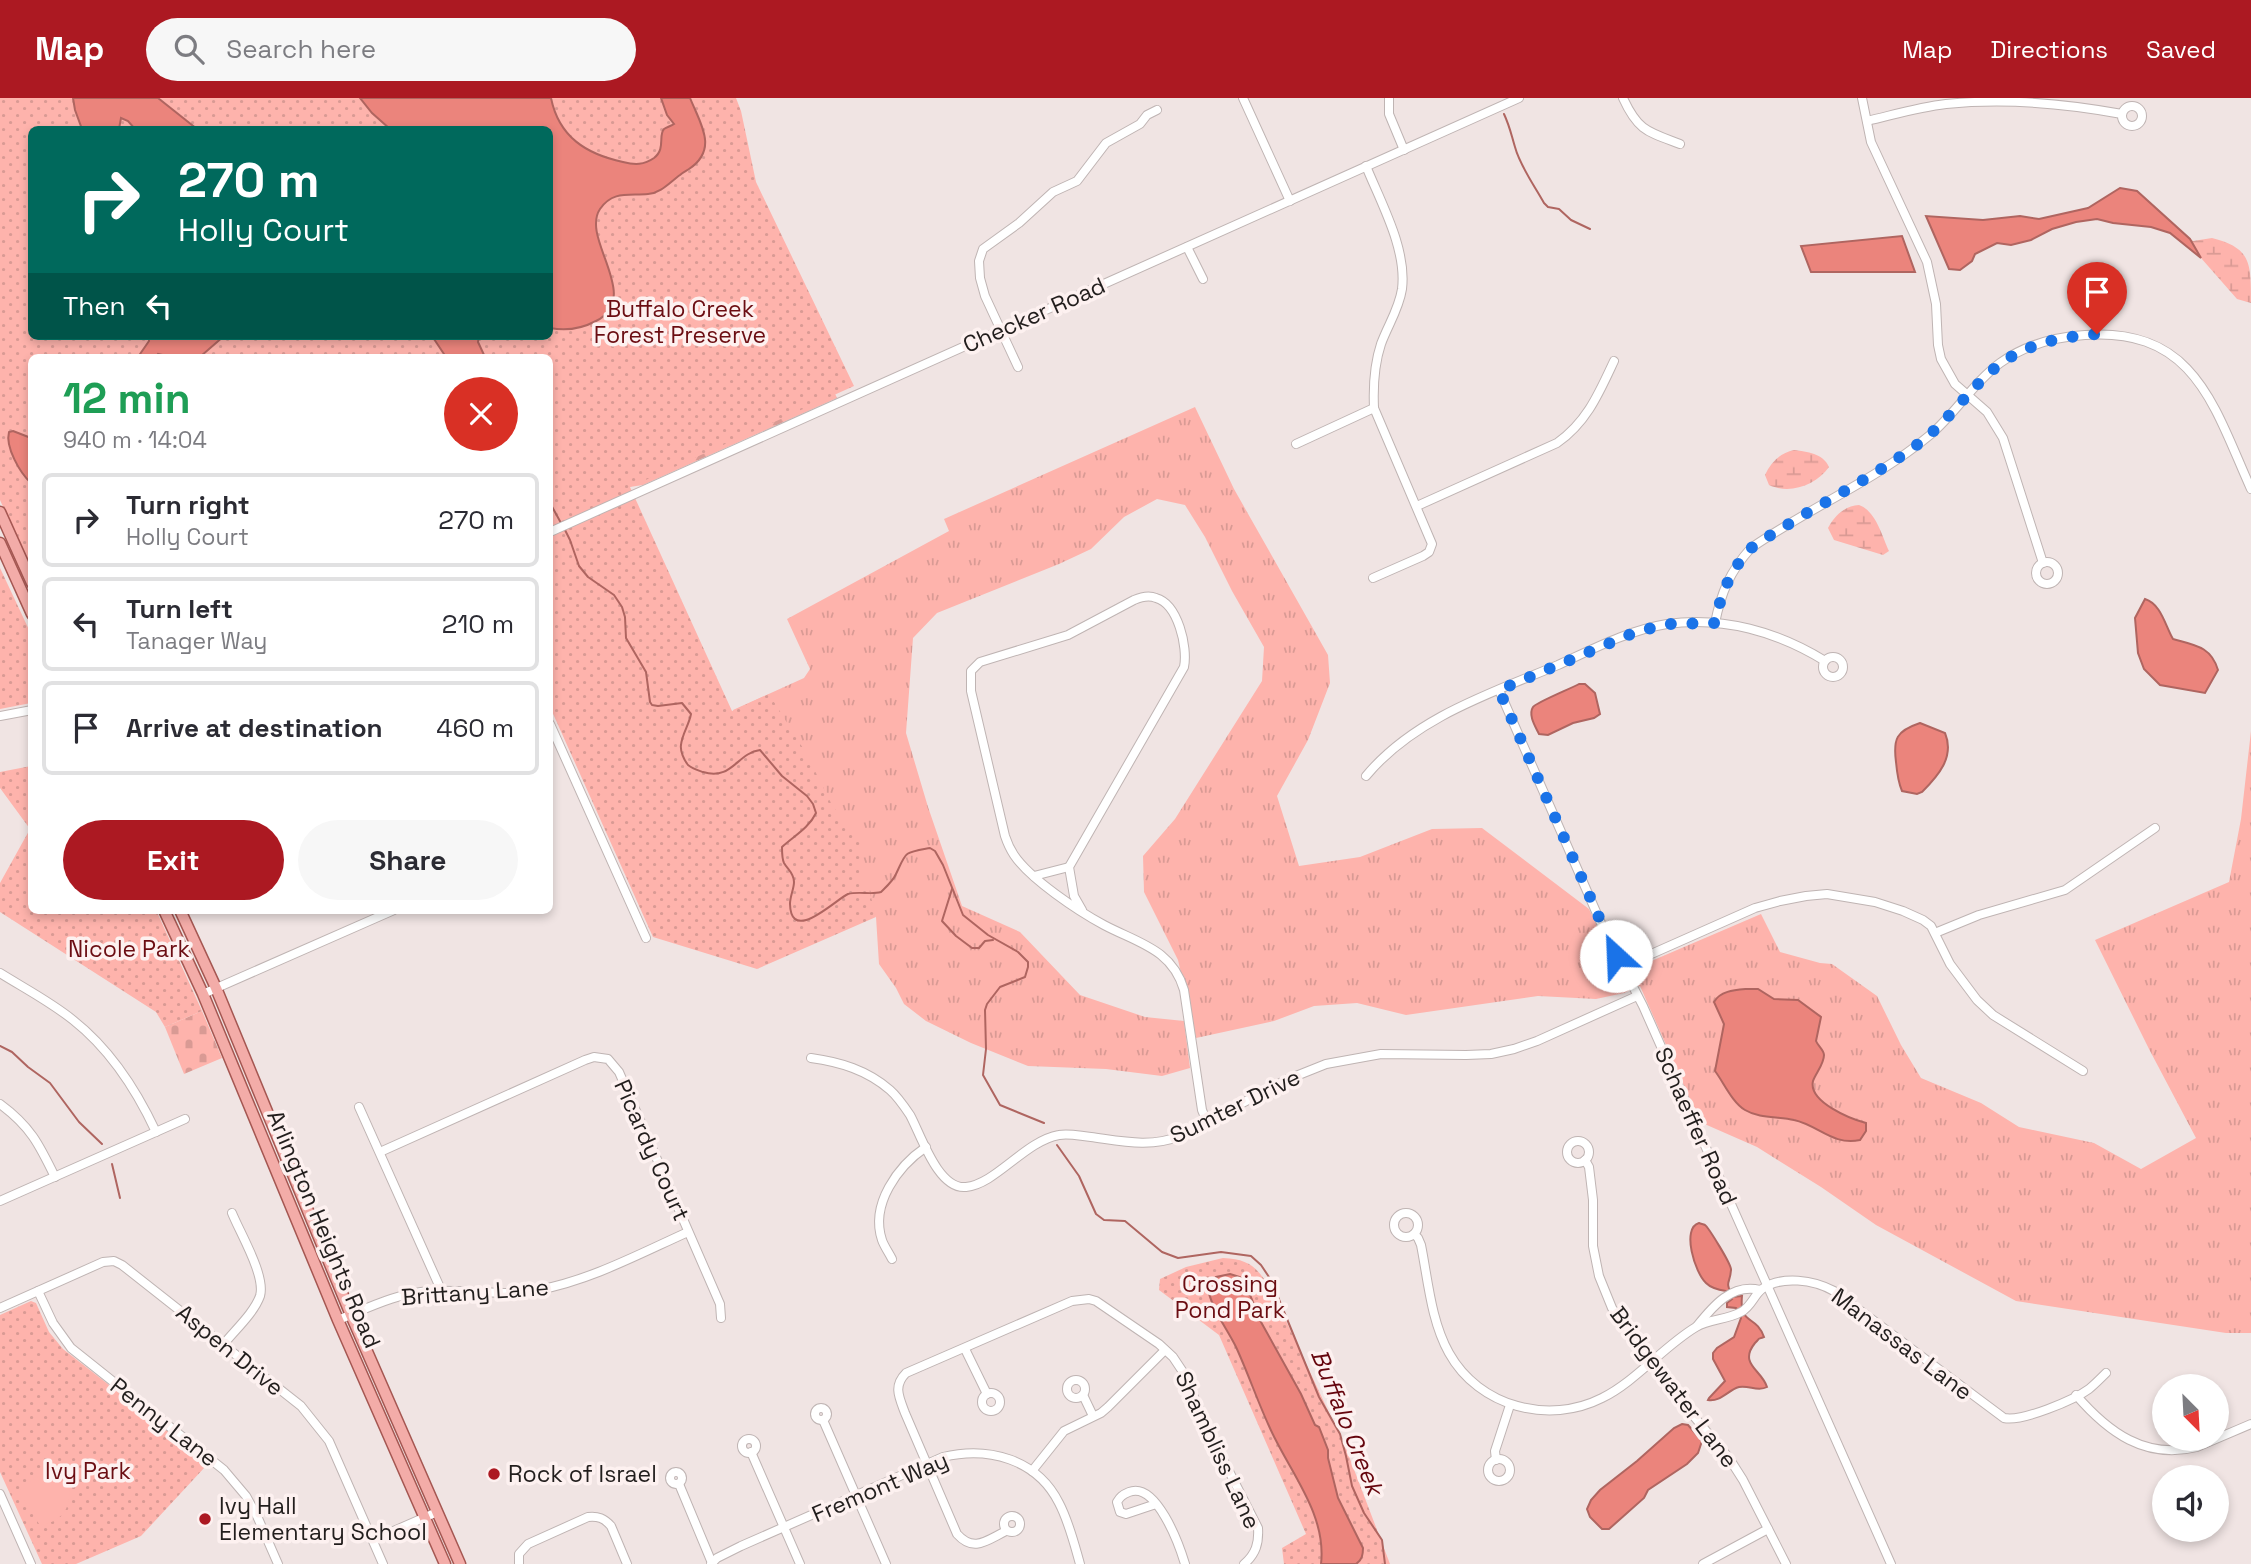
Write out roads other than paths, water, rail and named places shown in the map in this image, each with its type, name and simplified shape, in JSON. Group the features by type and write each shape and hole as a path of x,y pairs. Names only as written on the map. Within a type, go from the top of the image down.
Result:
{"main road":[{"path":"0,512 28,574"},
{"path":"0,543 28,605"},
{"name":"Arlington Heights Road","path":"166,914 203,994 338,1320 445,1564"},
{"name":"Arlington Heights Road","path":"182,914 216,988 351,1315 460,1564"},
{"path":"380,1415 406,1452 411,1451"}],"street":[{"path":"1243,98 1290,201"},
{"path":"1389,98 1389,114 1404,149"},
{"name":"Checker Road","path":"553,531 1519,98"},
{"path":"1623,98 1634,120 1647,132 1680,144"},
{"path":"1862,98 1871,142 1927,262 1936,304 1941,359 1955,384 1987,412 2003,438 2043,563"},
{"path":"1867,121 1945,104 2012,99 2082,102 2122,114"},
{"path":"1018,367 985,296 979,261 983,249 1053,192 1077,181 1106,143 1140,124 1147,115 1157,110"},
{"path":"1366,166 1400,251 1402,275 1397,310 1382,342 1375,368 1374,408 1432,544 1429,552 1423,556 1373,578"},
{"path":"1187,247 1203,279"},
{"path":"1715,623 1722,591 1732,571 1751,548 1913,448 1945,421 2000,363 2046,341 2097,334 2135,338 2167,353 2202,384 2251,489"},
{"path":"1417,506 1557,443 1567,436 1577,428 1592,408 1614,361"},
{"path":"1296,444 1374,408"},
{"path":"1082,910 1074,896 1069,867 1184,667 1185,642 1168,606 1156,598 1142,597 1080,629 979,662 971,671 971,691 1005,836 1014,855 1034,876 1082,910 1099,922 1163,955 1177,972 1184,990 1202,1110 1207,1122"},
{"path":"1366,776 1391,750 1411,735 1454,710 1636,632 1668,624 1715,623 1745,627 1774,636 1825,662"},
{"name":"Schaeffer Road","path":"1499,690 1604,930 1637,996 1764,1288 1891,1564"},
{"path":"0,716 28,711"},
{"path":"553,731 646,938"},
{"path":"1935,933 1997,909 2065,890 2155,828"},
{"path":"1034,876 1069,867"},
{"path":"1622,967 1755,908 1806,896 1849,896 1875,902 1923,920 1935,933 1950,964 1977,1000 1993,1015 2083,1071"},
{"path":"203,994 385,914"},
{"path":"0,973 51,1004 92,1036 133,1087 156,1132"},
{"name":"Sumter Drive","path":"811,1058 845,1065 883,1084 908,1112 939,1171 949,1182 968,1187 986,1179 1040,1141 1055,1136 1068,1134 1134,1143 1172,1139 1286,1080 1326,1064 1381,1054 1465,1055 1491,1054 1514,1049 1637,996"},
{"name":"Picardy Court","path":"380,1152 585,1060 594,1057 608,1059 619,1072 720,1304 720,1318"},
{"path":"0,1104 34,1136 55,1177"},
{"path":"359,1107 442,1292"},
{"path":"0,1201 186,1119"},
{"path":"892,1259 882,1239 881,1212 884,1199 892,1181 904,1165 926,1147"},
{"name":"Bridgewater Lane","path":"1584,1160 1589,1167 1593,1246 1599,1276 1612,1308 1651,1363 1729,1458 1786,1564"},
{"path":"223,1345 256,1304 261,1293 258,1274 232,1213"},
{"name":"Brittany Lane","path":"338,1320 391,1298 409,1294 510,1293 566,1284 688,1232"},
{"path":"1414,1234 1421,1245 1434,1313 1449,1353 1472,1381 1510,1405 1542,1411 1565,1410 1604,1398 1697,1326 1721,1300"},
{"name":"Aspen Drive","path":"0,1308 103,1262 114,1261 132,1272 301,1406 329,1441 383,1564"},
{"name":"Manassas Lane","path":"1721,1300 1736,1290 1764,1288 1794,1280 1827,1287 2004,1418 2026,1417 2088,1390 2106,1373"},
{"path":"1697,1326 1746,1310 1764,1288"},
{"name":"Penny Lane","path":"37,1291 53,1323 71,1348 224,1470 252,1506 278,1564"},
{"name":"Shambliss Lane","path":"927,1464 901,1403 898,1387 901,1378 906,1373 1072,1301 1090,1299 1108,1308 1165,1350 1183,1372 1210,1434 1258,1528 1255,1553 1244,1564"},
{"path":"1721,1300 1720,1312 1730,1317"},
{"path":"965,1349 987,1394"},
{"path":"1032,1471 1064,1431 1108,1407 1165,1350"},
{"path":"1083,1395 1093,1416"},
{"path":"2076,1395 2105,1426 2129,1441 2159,1450 2197,1447 2251,1424"},
{"path":"1496,1460 1495,1451 1510,1405"},
{"path":"823,1420 886,1564"},
{"path":"751,1452 800,1564"},
{"name":"Fremont Way","path":"711,1564 741,1546 927,1464 951,1455 975,1452 1021,1463 1046,1483 1059,1501 1080,1564"},
{"path":"927,1464 957,1534 964,1542 979,1544 1006,1531"},
{"path":"679,1484 711,1564"},
{"path":"0,1493 31,1564"},
{"path":"1156,1504 1173,1532 1185,1564"},
{"path":"373,1540 437,1512"},
{"path":"519,1564 519,1554 528,1544 594,1516 601,1517 611,1525 627,1564"},
{"path":"1703,1564 1769,1529"}],"waterway":[{"path":"1504,114 1520,161 1544,203 1548,207 1559,209 1571,220 1590,229"},
{"name":"Buffalo Creek","path":"553,508 561,523"},
{"name":"Buffalo Creek","path":"564,528 579,566 588,577 614,595 622,607 626,638 646,672 652,705 682,703 691,714 681,747 688,765 703,772 721,773 745,756 760,750 782,776 813,804 816,813 813,818 782,847 783,861 794,879 790,904 792,916 798,920 806,920 848,894 881,892 893,879 907,854 930,848 935,851 943,865 963,915 988,935 1018,952 1028,962 1025,977 1000,987 987,1004 983,1075 1000,1105 1044,1123"},
{"path":"952,889 942,921 972,948 979,948 985,941 993,940"},
{"path":"0,1046 12,1052 50,1083 79,1122 102,1144"},
{"name":"Buffalo Creek","path":"1057,1145 1079,1176 1096,1214 1104,1220 1125,1221 1162,1252 1178,1258 1221,1252 1251,1256 1261,1265 1271,1280 1319,1397 1340,1434 1352,1486 1364,1513 1382,1540 1385,1564"},
{"path":"112,1164 120,1198"}],"place":[{"name":"Rock of Israel","path":"494,1474"},
{"name":"Ivy Hall Elementary School","path":"205,1519"}],"park label":[{"name":"Buffalo Creek Forest Preserve","path":"680,322"},
{"name":"Nicole Park","path":"129,949"},
{"name":"Crossing Pond Park","path":"1230,1297"},
{"name":"Ivy Park","path":"88,1471"}]}
